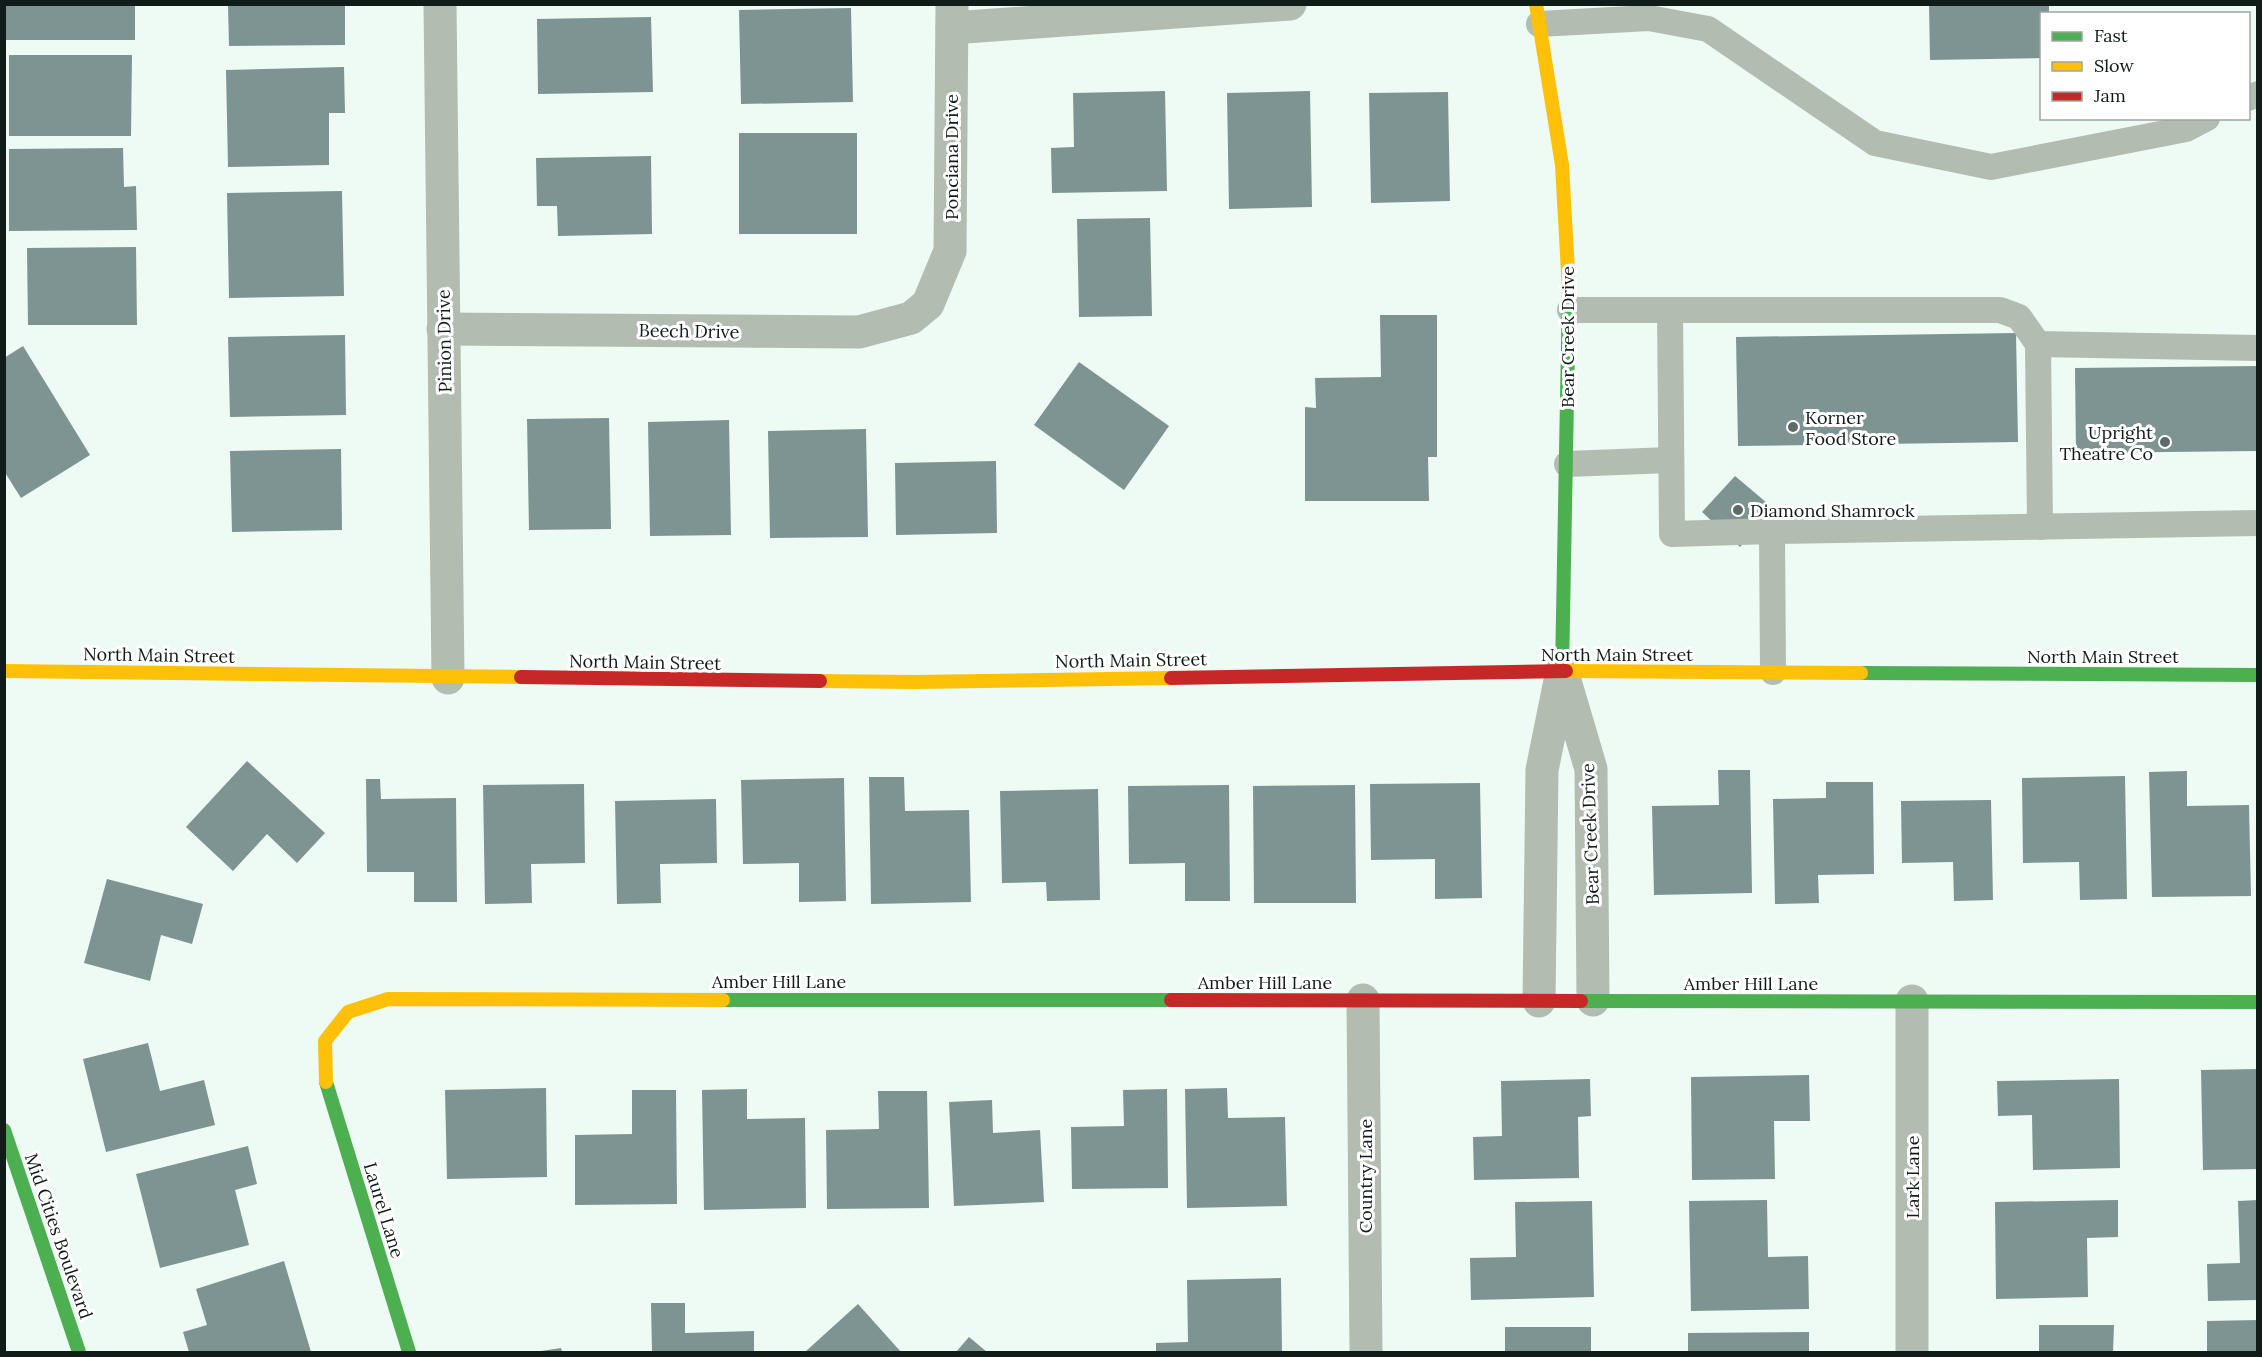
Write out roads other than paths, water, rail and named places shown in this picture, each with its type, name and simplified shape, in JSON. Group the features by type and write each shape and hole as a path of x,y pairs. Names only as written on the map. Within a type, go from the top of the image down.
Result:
{"street":[{"name":"Pinion Drive","path":"440,4 447,678"},
{"path":"952,16 1290,4"},
{"name":"Bear Creek Drive","path":"1537,14 1562,165 1570,310 1562,671 1542,770 1539,1001"},
{"name":"Ponciana Drive","path":"928,304 950,251 952,16"},
{"name":"Beech Drive","path":"444,328 859,332 911,318 928,304"},
{"name":"North Main Street","path":"4,671 915,682 1562,671 2258,675"},
{"name":"Bear Creek Drive","path":"1562,671 1591,769 1593,1000"},
{"name":"Amber Hill Lane","path":"325,1078 325,1041 348,1011 388,999 2258,1002"},
{"name":"Country Lane","path":"1363,1000 1366,1353"},
{"name":"Lark Lane","path":"1912,1001 1912,1353"},
{"name":"Laurel Lane","path":"325,1078 409,1353"},
{"name":"Mid Cities Boulevard","path":"4,1130 79,1353"}],"lane":[{"path":"1537,14 1649,18 1708,29 1875,143 1991,167 2186,129 2203,120"},
{"path":"1570,310 2001,310 2019,317 2038,344 2040,527"},
{"path":"1670,310 1672,534 2258,523"},
{"path":"2038,344 2258,348"},
{"path":"1567,464 1670,460"},
{"path":"1772,531 1773,672"}],"place":[{"name":"Korner Food Store","path":"1793,427"},
{"name":"Upright Theatre Co","path":"2165,442"},
{"name":"Diamond Shamrock","path":"1738,510"}]}
